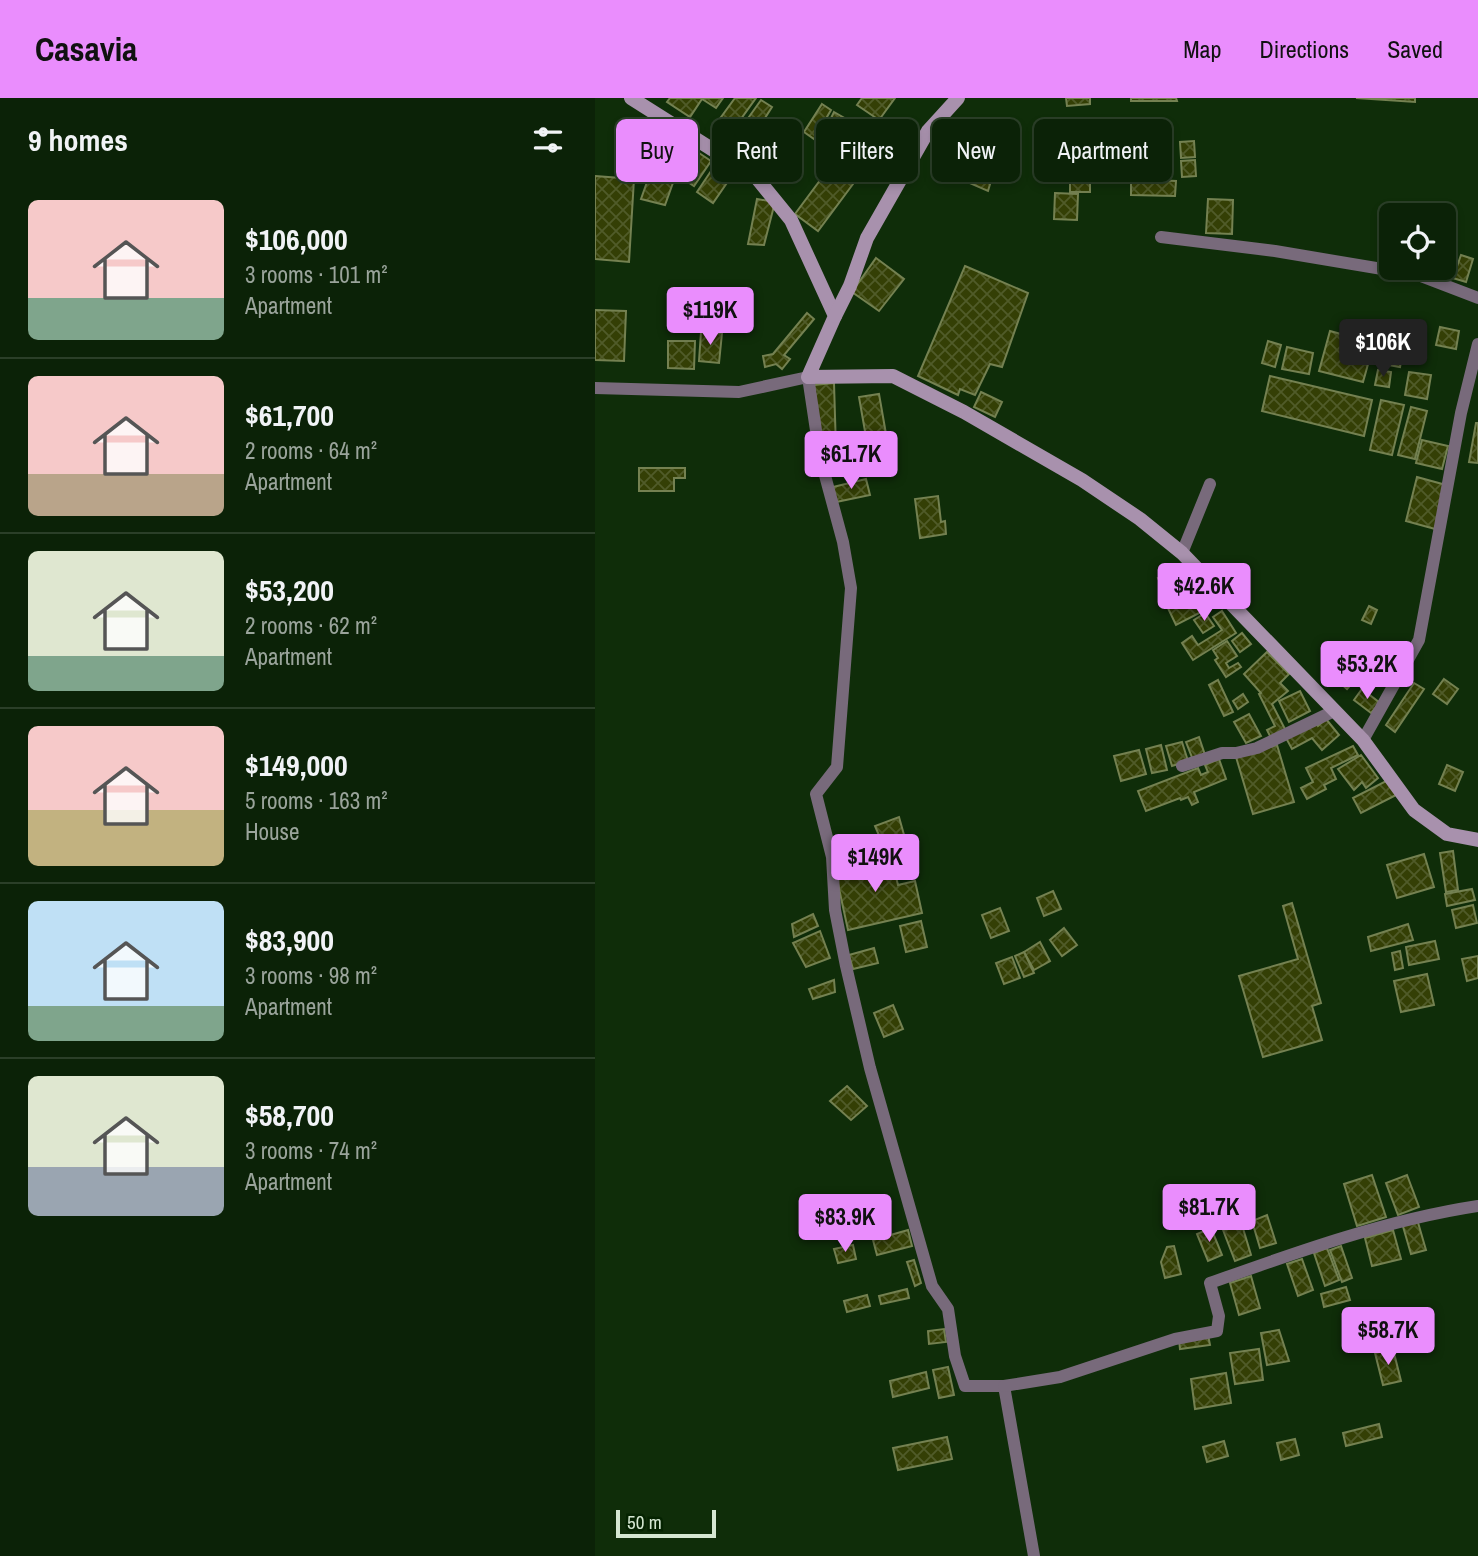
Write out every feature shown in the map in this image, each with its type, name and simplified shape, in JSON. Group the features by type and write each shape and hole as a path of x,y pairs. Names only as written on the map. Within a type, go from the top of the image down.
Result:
{"street":[{"path":"631,98 756,177 791,220 835,316"},
{"path":"958,98 929,131 867,238 850,286 808,377 820,457 843,542 851,588 837,767 816,794 832,857 835,910 870,1068 932,1286 948,1309 955,1356 965,1386 1005,1386 1060,1377 1175,1339 1217,1331 1219,1316 1210,1283 1284,1257 1430,1213 1478,1206"},
{"path":"1161,237 1275,251 1418,275 1478,298"},
{"path":"1363,740 1419,640 1461,413 1478,344"},
{"path":"595,388 739,392 808,377 893,376 964,412 1082,480 1140,519 1182,552 1363,740 1414,810 1447,834 1478,840"},
{"path":"1182,552 1210,484"},
{"path":"1182,766 1222,754 1257,748 1334,711"},
{"path":"1005,1386 1034,1556"}],"building":[{"path":"670,98 723,98 716,108 702,99 690,117 667,102"},
{"path":"735,98 756,98 741,119 720,119"},
{"path":"862,98 895,98 880,119 857,105"},
{"path":"1066,98 1090,98 1090,104 1067,106"},
{"path":"1131,98 1176,98 1177,101 1131,101"},
{"path":"1356,98 1415,98 1415,102"},
{"path":"761,100 772,107 764,119 747,119"},
{"path":"822,104 831,110 826,119 816,119 814,139 804,132"},
{"path":"834,112 846,119 831,119"},
{"path":"1194,141 1195,157 1181,158 1180,142"},
{"path":"698,152 711,161 698,180"},
{"path":"1195,160 1196,176 1182,177 1181,161"},
{"path":"711,171 712,182 727,182 713,203 697,192"},
{"path":"595,176 616,178 616,182 634,182 629,262 595,259"},
{"path":"1176,181 1175,196 1131,195 1131,182"},
{"path":"647,182 673,182 665,205 641,199"},
{"path":"819,182 853,184 818,231 795,214"},
{"path":"967,182 991,182 988,191"},
{"path":"1070,182 1090,182 1090,192 1070,192"},
{"path":"1055,193 1078,194 1077,220 1054,219"},
{"path":"757,199 775,202 764,245 748,244"},
{"path":"1208,199 1233,200 1232,234 1206,233"},
{"path":"1461,255 1473,259 1466,282 1456,279"},
{"path":"876,258 904,279 879,311 852,292"},
{"path":"965,266 1028,293 1002,367 990,364 975,395 960,389 958,395 918,376"},
{"path":"595,310 626,311 624,361 595,360"},
{"path":"807,313 814,319 784,355 790,359 782,369 776,364 765,367 763,356 773,354"},
{"path":"1440,327 1459,331 1456,349 1436,345"},
{"path":"1330,331 1374,343 1363,382 1319,371"},
{"path":"701,332 722,333 719,363 699,361"},
{"path":"668,341 695,341 694,369 668,368"},
{"path":"1268,341 1281,345 1275,367 1262,363"},
{"path":"1381,343 1404,347 1400,367 1377,363"},
{"path":"1287,347 1313,353 1309,374 1282,369"},
{"path":"1378,370 1391,372 1389,387 1375,385"},
{"path":"1409,372 1431,375 1427,399 1405,395"},
{"path":"1270,376 1372,400 1364,436 1262,411"},
{"path":"834,383 836,449 819,450 814,385"},
{"path":"981,392 1002,402 995,417 974,407"},
{"path":"879,394 886,434 866,437 859,397"},
{"path":"1381,400 1404,405 1392,455 1370,450"},
{"path":"1411,407 1427,411 1415,459 1398,455"},
{"path":"1478,423 1478,463 1469,462"},
{"path":"1422,440 1448,446 1442,469 1416,463"},
{"path":"639,468 685,468 685,478 674,478 674,491 639,491"},
{"path":"1417,477 1446,485 1435,529 1406,521"},
{"path":"866,479 870,495 836,502 833,487"},
{"path":"938,496 941,522 945,521 946,534 920,538 915,499"},
{"path":"1173,572 1176,579 1161,585 1158,578"},
{"path":"1186,580 1193,594 1198,592 1207,609 1176,625 1166,604 1171,602 1165,591"},
{"path":"1369,606 1377,610 1371,624 1362,620"},
{"path":"1222,611 1236,633 1193,660 1182,643 1192,636 1198,645 1222,630 1213,617"},
{"path":"1205,613 1214,626 1203,633 1194,620"},
{"path":"1242,633 1251,644 1240,652 1232,641"},
{"path":"1227,641 1237,656 1226,663 1229,668 1238,663 1241,667 1226,677 1215,660 1218,658 1213,650"},
{"path":"1370,649 1379,657 1373,664 1364,656"},
{"path":"1267,652 1289,674 1280,683 1288,691 1272,704 1286,731 1271,738 1267,730 1275,726 1259,694 1261,693 1244,674"},
{"path":"1346,654 1364,670 1347,689 1329,673"},
{"path":"1386,656 1398,667 1387,680 1375,669"},
{"path":"1444,679 1458,689 1447,704 1433,694"},
{"path":"1218,680 1233,712 1224,716 1209,685"},
{"path":"1414,683 1424,689 1395,732 1386,725"},
{"path":"1362,689 1380,703 1371,713 1354,700"},
{"path":"1300,691 1310,711 1289,722 1279,701"},
{"path":"1243,694 1248,702 1238,709 1233,701"},
{"path":"1249,714 1261,736 1246,743 1234,722"},
{"path":"1326,719 1339,735 1322,750 1312,738 1292,749 1286,738 1316,722 1318,726"},
{"path":"1199,737 1205,755 1193,760 1186,742"},
{"path":"1182,742 1188,761 1172,766 1166,746"},
{"path":"1161,745 1167,770 1152,773 1146,749"},
{"path":"1277,745 1294,802 1253,814 1236,757"},
{"path":"1353,746 1358,755 1331,768 1336,779 1324,785 1326,789 1307,799 1301,788 1313,782 1306,768"},
{"path":"1139,750 1146,774 1121,781 1114,756"},
{"path":"1361,755 1378,778 1366,788 1362,782 1354,790 1338,769"},
{"path":"1219,759 1226,779 1194,792 1198,802 1192,805 1188,797 1181,800 1180,798 1146,811 1138,791 1198,768 1201,775 1208,772 1205,765"},
{"path":"1447,765 1463,772 1455,791 1439,784"},
{"path":"1390,779 1398,794 1361,813 1353,798"},
{"path":"899,817 906,842 884,847 875,826"},
{"path":"1453,851 1458,890 1446,892 1440,853"},
{"path":"1424,854 1434,887 1397,898 1387,865"},
{"path":"891,857 898,885 915,881 922,913 848,930 835,870"},
{"path":"1472,889 1475,900 1447,906 1445,894"},
{"path":"1053,891 1061,909 1044,916 1037,898"},
{"path":"1292,903 1321,1003 1312,1006 1322,1040 1263,1057 1239,976 1298,959 1283,906"},
{"path":"1473,905 1477,923 1456,928 1452,910"},
{"path":"1000,908 1009,931 991,938 982,915"},
{"path":"813,914 818,926 794,937 792,924"},
{"path":"921,921 927,947 906,952 900,926"},
{"path":"1408,924 1413,940 1371,951 1368,937"},
{"path":"1064,928 1077,945 1062,956 1050,940"},
{"path":"820,931 830,958 806,967 793,943"},
{"path":"1435,941 1439,959 1409,965 1406,947"},
{"path":"1040,942 1050,961 1034,970 1024,952"},
{"path":"874,948 878,963 853,969 849,955"},
{"path":"1400,951 1403,968 1395,970 1392,953"},
{"path":"1024,952 1034,973 1024,977 1015,956"},
{"path":"1478,956 1478,978 1467,981 1462,959"},
{"path":"1012,957 1020,978 1004,984 996,963"},
{"path":"1427,974 1434,1005 1401,1012 1394,981"},
{"path":"834,980 835,992 813,999 809,989"},
{"path":"893,1005 903,1029 884,1037 874,1013"},
{"path":"847,1086 867,1106 851,1120 830,1101"},
{"path":"1372,1175 1386,1217 1357,1226 1344,1184"},
{"path":"1407,1175 1419,1207 1398,1215 1386,1183"},
{"path":"1267,1215 1276,1243 1260,1248 1252,1221"},
{"path":"1417,1219 1426,1250 1411,1254 1402,1223"},
{"path":"1242,1225 1251,1255 1235,1261 1223,1230"},
{"path":"1211,1228 1222,1255 1208,1261 1197,1234"},
{"path":"908,1230 912,1246 877,1255 873,1240"},
{"path":"1393,1230 1401,1259 1372,1266 1365,1238"},
{"path":"853,1245 856,1259 838,1263 834,1249"},
{"path":"1174,1246 1181,1274 1165,1278 1161,1262 1167,1247"},
{"path":"1341,1246 1352,1278 1342,1282 1330,1250"},
{"path":"1327,1248 1339,1280 1325,1286 1314,1253"},
{"path":"1302,1259 1313,1290 1298,1296 1287,1264"},
{"path":"914,1260 921,1283 915,1286 907,1262"},
{"path":"1251,1276 1260,1308 1239,1315 1230,1283"},
{"path":"1346,1287 1350,1300 1324,1307 1321,1294"},
{"path":"907,1289 909,1298 881,1304 879,1296"},
{"path":"867,1295 870,1306 847,1312 844,1301"},
{"path":"944,1329 946,1342 929,1344 928,1331"},
{"path":"1279,1330 1289,1361 1267,1365 1261,1333"},
{"path":"1208,1335 1210,1345 1180,1349 1179,1339"},
{"path":"1259,1349 1263,1380 1235,1384 1230,1353"},
{"path":"1393,1349 1401,1381 1383,1385 1375,1353"},
{"path":"948,1367 954,1395 939,1398 933,1370"},
{"path":"926,1372 929,1388 893,1397 890,1381"},
{"path":"1226,1373 1231,1403 1195,1409 1191,1379"},
{"path":"1379,1424 1382,1437 1346,1446 1343,1433"},
{"path":"947,1437 952,1459 898,1470 893,1448"},
{"path":"1295,1439 1299,1455 1281,1460 1277,1443"},
{"path":"1224,1441 1228,1456 1207,1462 1203,1447"}]}
